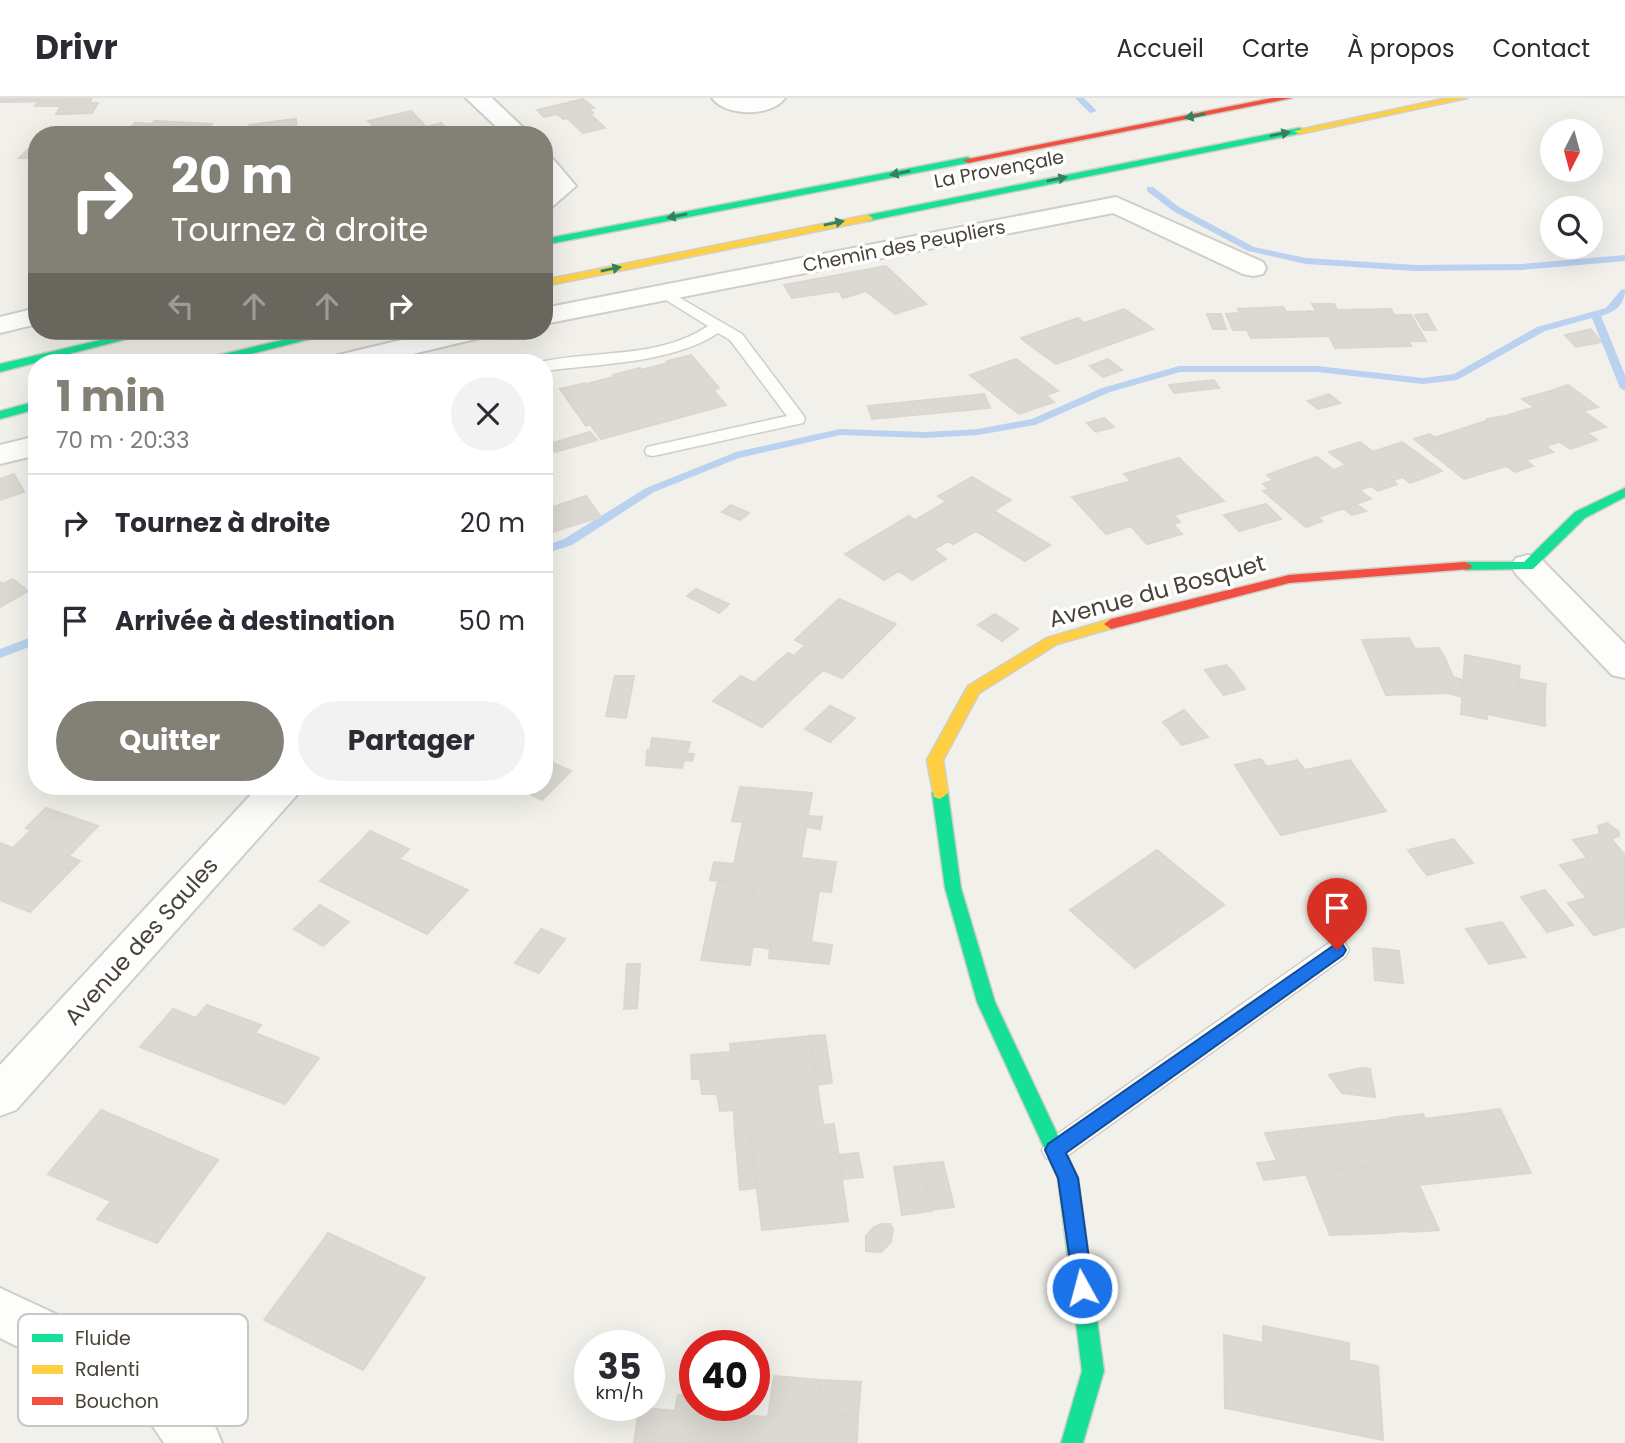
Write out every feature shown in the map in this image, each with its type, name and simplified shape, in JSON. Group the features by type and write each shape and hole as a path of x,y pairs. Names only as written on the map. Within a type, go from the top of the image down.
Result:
{"main road":[{"name":"La Provençale","path":"553,240 1287,98"},
{"name":"La Provençale","path":"553,281 1462,98"},
{"path":"57,354 114,340"},
{"path":"239,354 298,340"},
{"path":"0,368 28,361"},
{"path":"0,415 28,407"},
{"path":"1528,566 1580,516 1625,492"},
{"name":"Avenue du Bosquet","path":"1072,1443 1093,1371 1068,1178 986,1002 953,888 935,760 973,690 1052,640 1151,612 1289,579 1441,566 1528,566"}],"street":[{"path":"478,98 509,126"},
{"path":"724,98 741,105 763,104 773,98"},
{"path":"553,174 563,186 553,194"},
{"name":"Chemin des Peupliers","path":"553,314 1116,205 1253,268"},
{"path":"0,325 28,319"},
{"path":"378,354 436,340"},
{"path":"0,455 28,447"},
{"path":"1528,566 1625,666"},
{"name":"Avenue des Saules","path":"0,1096 274,795"},
{"path":"0,1312 18,1321"},
{"path":"184,1426 195,1443"}],"lane":[{"path":"653,452 797,419 736,338 663,292"},
{"path":"553,365 666,349 711,332 718,326"},
{"path":"1055,1150 1337,950"}],"building":[{"path":"0,98 72,98 65,114 56,114 64,101 0,102"},
{"path":"72,98 92,98 89,103 98,103 92,113 65,114"},
{"path":"583,99 594,108 589,109 593,113 589,113 605,128 583,133 567,118 563,119 557,114 544,117 537,110"},
{"path":"38,101 64,101 61,106 35,106"},
{"path":"411,111 425,126 373,126 368,121"},
{"path":"296,119 296,126 249,126"},
{"path":"155,121 212,124 132,126 135,123 152,124"},
{"path":"28,150 28,158 19,158"},
{"path":"886,266 926,304 895,314 866,291 843,298 839,291 792,298 784,285"},
{"path":"1312,304 1334,304 1337,310 1391,309 1394,315 1319,316"},
{"path":"1283,307 1286,312 1316,311 1329,336 1251,338 1247,330 1233,330 1226,314 1240,313 1238,309"},
{"path":"1124,309 1153,329 1056,364 1027,343"},
{"path":"1207,314 1221,314 1226,329 1213,329"},
{"path":"1427,314 1436,330 1424,330 1415,315"},
{"path":"1411,315 1426,341 1332,342 1319,316"},
{"path":"1078,318 1084,323 1027,343 1021,338"},
{"path":"1591,329 1601,342 1576,347 1565,335"},
{"path":"1408,341 1411,346 1335,348 1332,342"},
{"path":"691,355 719,388 713,390 726,405 601,439 590,424 586,426 560,389 585,383 590,389 618,382 613,375 640,368 645,375 672,368 667,361"},
{"path":"1016,359 1058,391 1046,395 1054,402 1019,414 970,375"},
{"path":"1108,359 1122,370 1103,377 1090,366"},
{"path":"668,363 672,368 645,375 641,370"},
{"path":"614,377 618,382 590,389 586,384"},
{"path":"1214,380 1219,388 1174,393 1169,385"},
{"path":"1568,385 1598,407 1583,411 1606,427 1546,446 1553,452 1464,479 1414,439 1430,434 1441,443 1497,426 1487,419 1562,399 1550,391"},
{"path":"1550,391 1562,399 1534,407 1522,399"},
{"path":"984,394 990,408 872,419 868,406"},
{"path":"1329,394 1340,403 1318,409 1308,401"},
{"path":"1104,418 1114,427 1096,432 1087,423"},
{"path":"1489,420 1497,426 1441,443 1433,438"},
{"path":"590,432 597,440 555,452 553,443"},
{"path":"1587,433 1597,440 1570,449 1560,442"},
{"path":"1360,442 1373,452 1342,462 1329,452"},
{"path":"1402,442 1442,471 1410,483 1403,477 1393,480 1397,484 1378,491 1371,486 1359,490 1334,470 1346,465 1342,462"},
{"path":"1317,457 1371,499 1318,517 1322,521 1306,527 1263,491 1269,489 1263,484 1273,480 1267,475"},
{"path":"1179,458 1194,473 1139,489 1124,474"},
{"path":"1526,460 1533,466 1515,472 1507,466"},
{"path":"1194,473 1224,501 1174,515 1180,522 1139,535 1131,526 1106,534 1072,497 1131,481 1139,489"},
{"path":"14,474 24,492 0,500 0,479"},
{"path":"972,477 1002,495 984,505 1050,545 1025,561 976,531 953,544 948,541 884,580 845,554 909,516 915,520 963,492 955,487"},
{"path":"955,487 963,492 947,502 938,496"},
{"path":"1002,495 1011,500 993,511 984,505"},
{"path":"586,496 601,517 571,526 556,506"},
{"path":"1266,504 1281,519 1239,531 1224,515"},
{"path":"1356,504 1366,511 1352,515 1344,509"},
{"path":"731,505 749,513 740,520 722,512"},
{"path":"556,506 571,526 553,532 553,507"},
{"path":"1174,525 1182,534 1147,544 1139,535"},
{"path":"933,549 946,559 912,580 899,571"},
{"path":"13,579 28,591 0,607 0,582 3,584"},
{"path":"696,589 713,597 703,604 687,596"},
{"path":"713,597 729,604 719,613 703,604"},
{"path":"839,599 896,624 842,678 823,670 762,727 713,701 741,676 754,683 788,653 794,656 805,645 795,640"},
{"path":"995,614 1018,629 1002,641 978,625"},
{"path":"1409,638 1420,659 1445,658 1453,677 1463,680 1462,697 1448,693 1386,695 1362,640"},
{"path":"1439,648 1445,658 1420,659 1414,649"},
{"path":"1465,655 1520,666 1518,687 1545,693 1545,726 1487,714 1487,719 1461,714"},
{"path":"1226,665 1235,675 1213,681 1205,670"},
{"path":"1235,675 1245,689 1224,695 1213,681"},
{"path":"615,676 634,676 626,718 606,716"},
{"path":"1519,679 1546,684 1545,693 1518,687"},
{"path":"830,706 855,718 830,742 805,729"},
{"path":"1184,710 1208,737 1182,745 1163,722"},
{"path":"652,738 690,742 687,753 650,751"},
{"path":"647,750 694,754 692,761 684,760 682,768 646,765"},
{"path":"1261,759 1278,783 1251,790 1235,765"},
{"path":"1297,760 1305,770 1350,760 1386,811 1281,835 1251,790 1278,783 1266,767"},
{"path":"553,763 571,771 553,789"},
{"path":"740,787 812,793 801,858 836,862 831,892 819,891 811,942 832,945 829,964 769,958 771,939 754,937 750,965 701,960 714,899 751,902 755,884 710,880 714,862 734,864 743,822 732,821"},
{"path":"532,795 547,795 542,800"},
{"path":"46,808 98,826 60,865 72,869 30,912 0,900 0,843 13,848 31,830 26,828"},
{"path":"809,816 822,817 820,829 806,827"},
{"path":"1607,823 1619,832 1619,836 1611,839 1625,855 1625,926 1613,930 1560,865 1587,858 1573,840 1600,834 1598,826"},
{"path":"370,831 409,849 399,859 360,842"},
{"path":"1453,839 1473,863 1427,875 1408,850"},
{"path":"360,842 468,890 427,934 320,881"},
{"path":"1157,850 1224,905 1135,968 1070,910"},
{"path":"69,856 80,861 72,869 60,865"},
{"path":"718,881 755,884 751,902 714,899"},
{"path":"1545,890 1573,925 1547,932 1521,897"},
{"path":"1587,898 1613,930 1594,935 1568,903"},
{"path":"320,905 349,922 323,946 294,929"},
{"path":"1502,922 1525,957 1489,964 1466,929"},
{"path":"541,929 565,939 539,973 515,963"},
{"path":"754,937 771,939 770,949 753,946"},
{"path":"1373,948 1399,951 1403,983 1375,980"},
{"path":"627,964 640,964 639,980 626,980"},
{"path":"626,980 639,980 637,1008 624,1009"},
{"path":"207,1005 261,1025 255,1033 319,1058 285,1104 140,1047 173,1009 196,1018"},
{"path":"825,1035 832,1083 817,1085 810,1036"},
{"path":"810,1036 823,1125 834,1124 848,1221 762,1230 750,1133 735,1134 733,1092 702,1094 700,1079 692,1079 691,1055 731,1052 730,1044"},
{"path":"1362,1068 1370,1069 1375,1097 1342,1093 1329,1075"},
{"path":"733,1092 734,1110 720,1111 717,1093"},
{"path":"1500,1109 1531,1173 1419,1185 1389,1118 1423,1114 1425,1119"},
{"path":"101,1110 218,1160 157,1243 97,1219 111,1201 48,1174"},
{"path":"1389,1119 1419,1185 1382,1190 1371,1166 1264,1180 1257,1163 1277,1161 1265,1133"},
{"path":"750,1133 756,1188 740,1190 735,1134"},
{"path":"858,1153 863,1177 843,1179 839,1155"},
{"path":"943,1162 954,1207 932,1210 921,1164"},
{"path":"921,1164 932,1211 902,1215 894,1167"},
{"path":"1371,1166 1382,1190 1419,1185 1430,1210 1400,1214 1408,1231 1385,1233 1357,1167"},
{"path":"1357,1167 1385,1233 1330,1235 1306,1174"},
{"path":"1430,1210 1439,1230 1408,1232 1400,1214"},
{"path":"890,1224 893,1229 891,1242 881,1252 866,1251 866,1236 874,1227"},
{"path":"328,1233 425,1278 416,1291 319,1246"},
{"path":"319,1246 416,1291 363,1370 264,1320"},
{"path":"1263,1326 1349,1343 1349,1360 1263,1343"},
{"path":"1224,1335 1378,1366 1383,1440 1225,1408"},
{"path":"774,1376 820,1380 818,1412 858,1416 857,1443 634,1443 637,1421 665,1421 665,1410 675,1411 678,1395 679,1421 770,1421"},
{"path":"820,1380 861,1382 858,1416 818,1412"}],"waterway":[{"path":"1079,98 1093,111"},
{"path":"1150,189 1176,209 1251,249 1306,261 1415,268 1522,267 1625,258"},
{"path":"1595,314 1610,310 1625,292"},
{"path":"553,547 568,542 650,490 736,455 840,432 925,435 978,432 1035,422 1106,390 1179,369 1317,369 1423,381 1457,377 1541,329 1595,314"},
{"path":"1595,314 1625,388"},
{"path":"0,654 28,643"}],"traffic: fast":[{"path":"868,218 1299,131"},
{"path":"553,240 968,160"},
{"path":"57,354 114,340"},
{"path":"239,354 298,340"},
{"path":"0,368 28,361"},
{"path":"0,415 28,407"},
{"path":"1465,566 1528,566 1580,515 1625,492"},
{"path":"940,793 953,888 986,1002 1068,1178 1093,1371 1072,1443"}],"traffic: slow":[{"path":"1299,131 1462,98"},
{"path":"553,281 868,218"},
{"path":"940,793 935,760 973,690 1052,641 1111,624"}],"traffic: jam":[{"path":"968,160 1287,98"},
{"path":"1111,624 1289,579 1465,566"}],"route":[{"path":"1082,1288 1068,1178 1055,1150 1337,950"}]}
